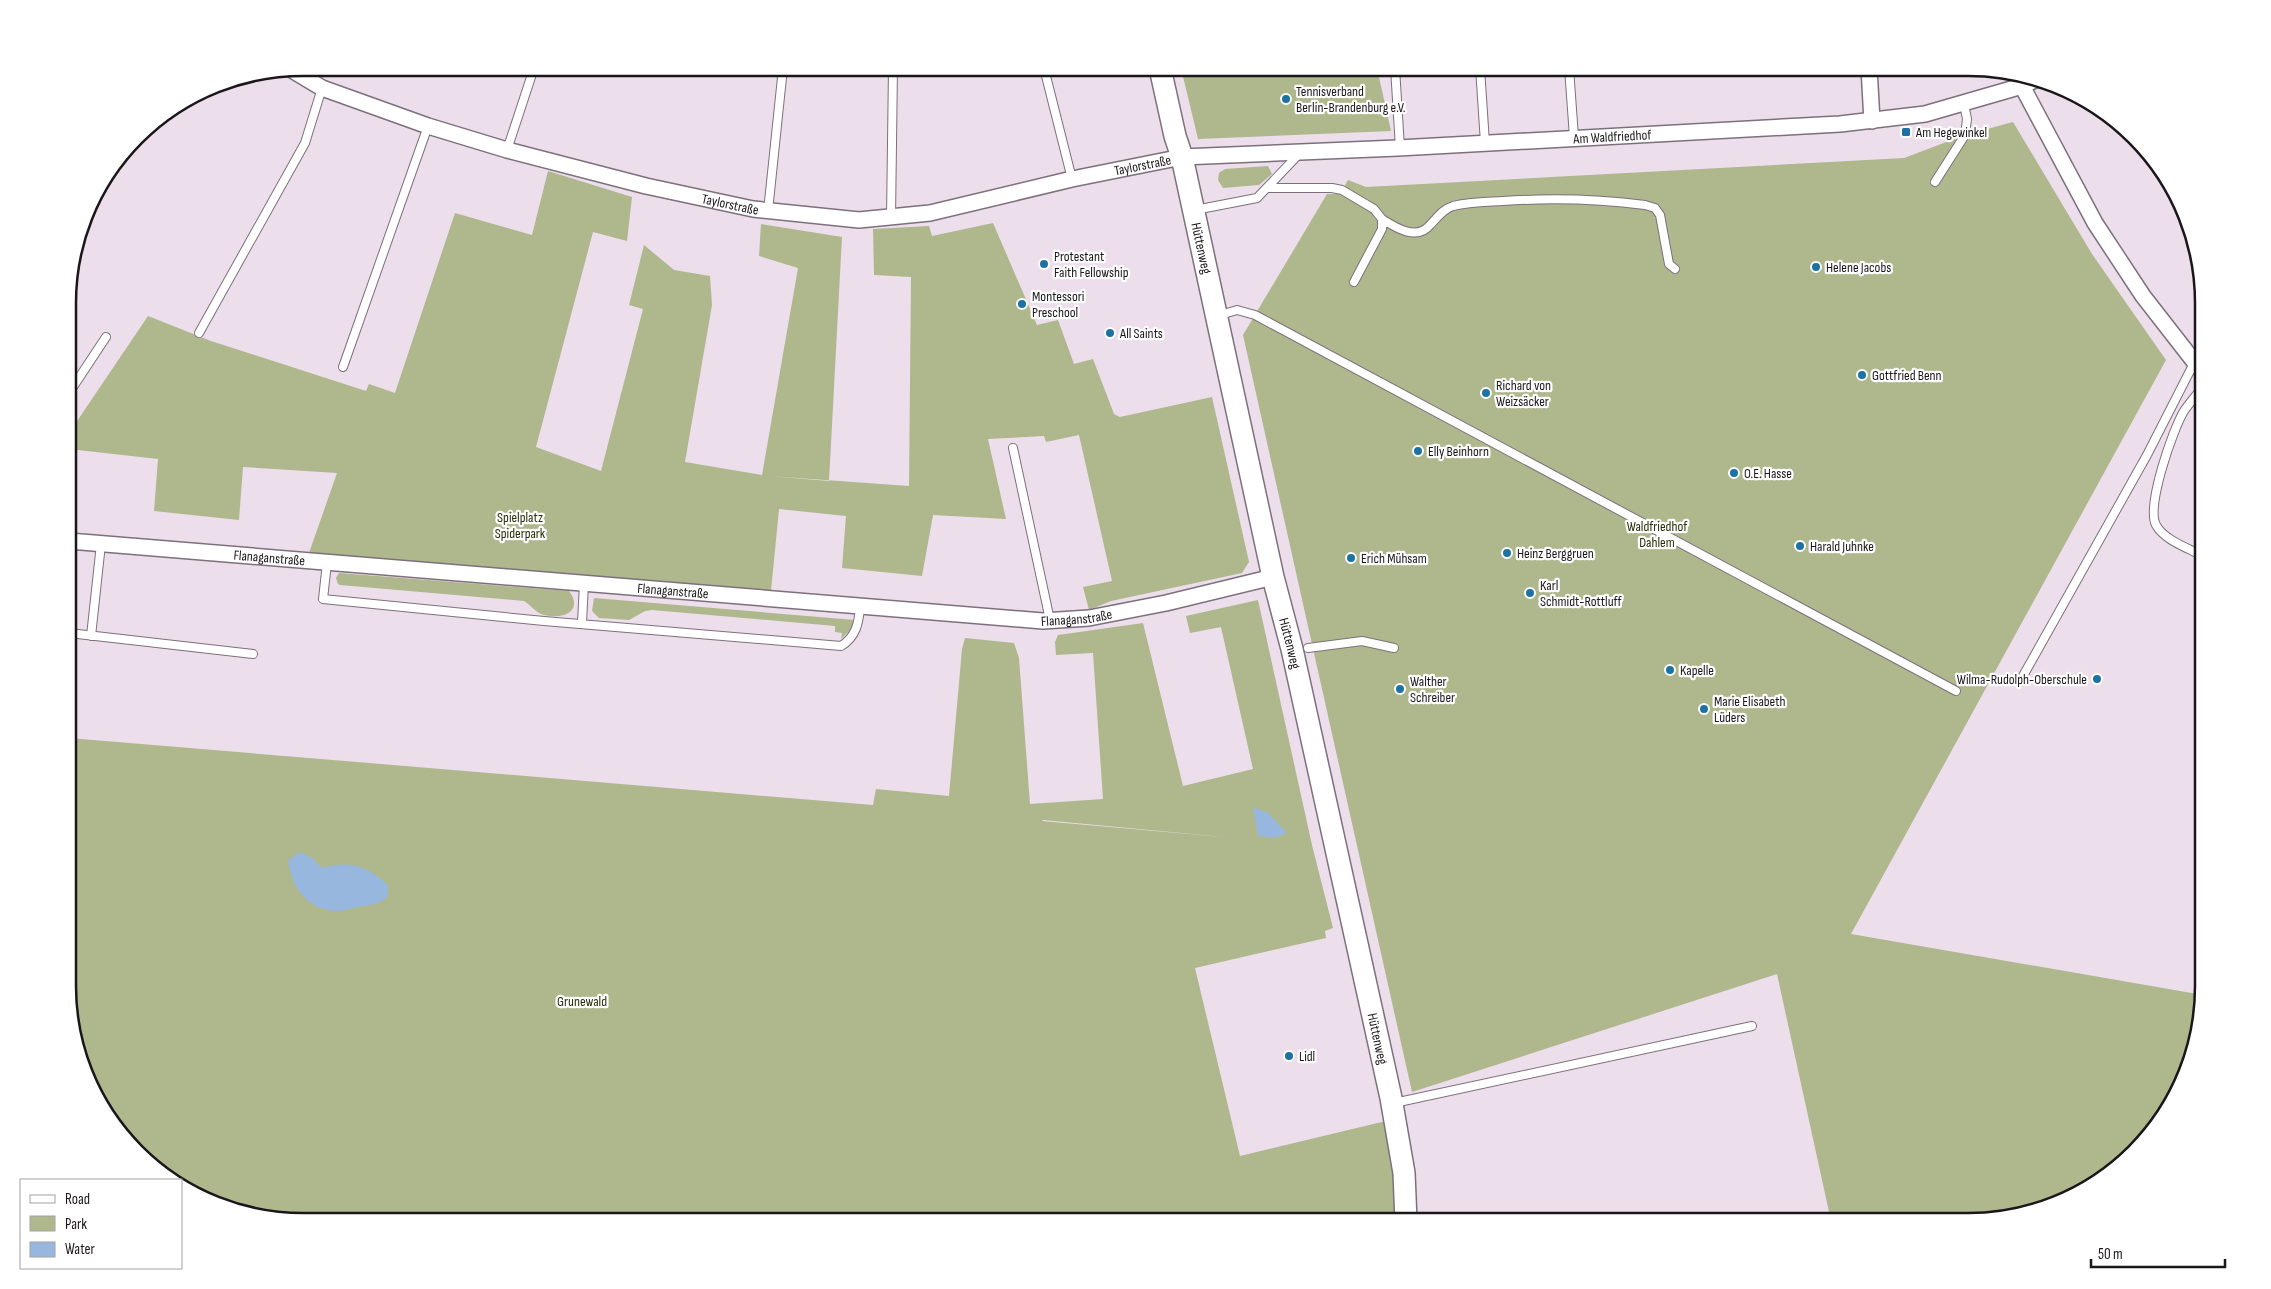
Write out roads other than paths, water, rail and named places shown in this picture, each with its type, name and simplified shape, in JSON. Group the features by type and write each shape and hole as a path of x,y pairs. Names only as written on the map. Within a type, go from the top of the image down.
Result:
{"main road":[{"name":"Hüttenweg","path":"1162,76 1182,157 1273,577 1292,649 1392,1104 1404,1173 1406,1213"}],"street":[{"name":"Taylorstraße","path":"302,76 322,88 428,126 507,150 646,186 768,211 859,220 930,213 1072,179 1182,157"},
{"path":"1869,76 1872,121"},
{"name":"Am Waldfriedhof","path":"1182,157 1400,148 1840,124 1925,114 2026,84"},
{"path":"2022,86 2095,223 2143,296 2195,363"},
{"name":"Flanaganstraße","path":"76,542 1050,620 1089,618 1166,603 1273,577"}],"lane":[{"path":"507,150 531,76"},
{"path":"768,211 782,76"},
{"path":"891,218 893,76"},
{"path":"1046,76 1072,179"},
{"path":"1395,76 1400,148"},
{"path":"1481,76 1485,143"},
{"path":"1570,76 1574,138"},
{"path":"198,332 306,142 322,88"},
{"path":"1935,182 1965,135 1967,120 1964,104"},
{"path":"343,367 428,126"},
{"path":"1193,210 1257,198 1300,153"},
{"path":"1267,188 1332,188 1342,190 1374,209 1382,219 1408,232 1420,232 1429,227 1435,218 1452,206 1486,202 1536,199 1645,205 1655,208 1660,215 1668,264 1675,269"},
{"path":"1354,282 1382,229 1382,219"},
{"path":"1217,316 1237,310 1255,315 1956,691"},
{"path":"76,384 106,337"},
{"path":"2022,676 2147,455 2195,375"},
{"path":"2195,397 2184,411 2173,435 2156,492 2153,511 2155,524 2163,534 2195,552"},
{"path":"1013,448 1050,620"},
{"path":"91,636 101,544"},
{"path":"327,562 323,599 841,646 851,640 859,622 860,606"},
{"path":"582,623 584,583"},
{"path":"76,634 253,654"},
{"path":"1308,648 1362,642 1394,648"},
{"path":"1392,1104 1752,1026"}],"water":[{"path":"1253,807 1268,813 1287,833 1274,838 1258,836"},
{"path":"299,852 311,857 322,868 350,865 365,869 388,885 388,896 378,903 342,911 334,911 316,906 302,895 290,870 288,861"}],"place":[{"name":"Tennisverband Berlin-Brandenburg e.V.","path":"1286,99"},
{"name":"Am Hegewinkel","path":"1906,132"},
{"name":"Protestant Faith Fellowship","path":"1044,264"},
{"name":"Helene Jacobs","path":"1816,267"},
{"name":"Montessori Preschool","path":"1022,304"},
{"name":"All Saints","path":"1110,333"},
{"name":"Gottfried Benn","path":"1862,375"},
{"name":"Richard von Weizsäcker","path":"1486,393"},
{"name":"Elly Beinhorn","path":"1418,451"},
{"name":"O.E. Hasse","path":"1734,473"},
{"name":"Harald Juhnke","path":"1800,546"},
{"name":"Heinz Berggruen","path":"1507,553"},
{"name":"Erich Mühsam","path":"1351,558"},
{"name":"Karl Schmidt-Rottluff","path":"1530,593"},
{"name":"Kapelle","path":"1670,670"},
{"name":"Wilma-Rudolph-Oberschule","path":"2097,679"},
{"name":"Walther Schreiber","path":"1400,689"},
{"name":"Marie Elisabeth Lüders","path":"1704,709"},
{"name":"Lidl","path":"1289,1056"}],"park label":[{"name":"Spielplatz Spiderpark","path":"520,526"},
{"name":"Waldfriedhof Dahlem","path":"1657,534"},
{"name":"Grunewald","path":"582,1001"}]}
